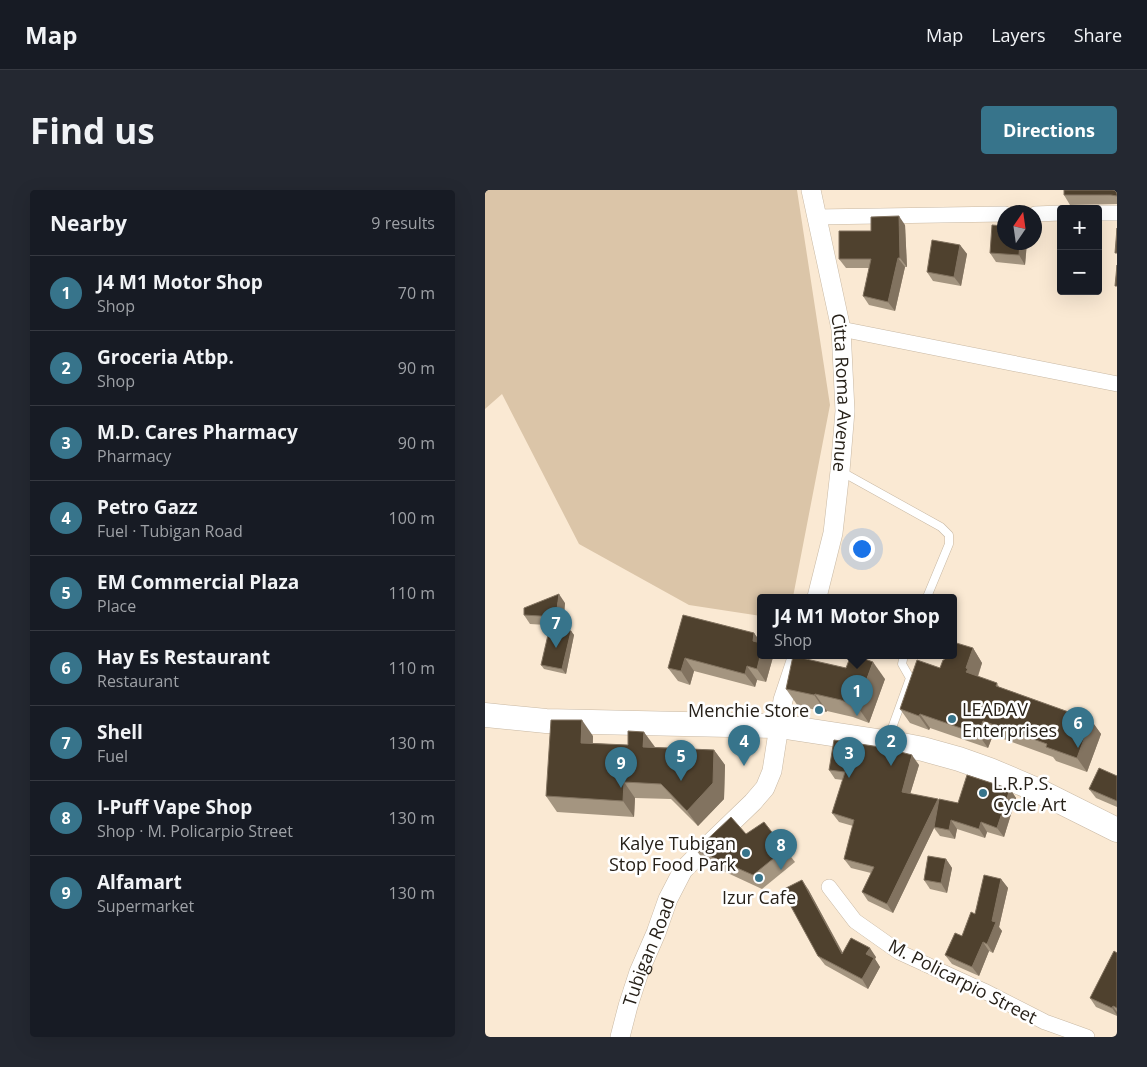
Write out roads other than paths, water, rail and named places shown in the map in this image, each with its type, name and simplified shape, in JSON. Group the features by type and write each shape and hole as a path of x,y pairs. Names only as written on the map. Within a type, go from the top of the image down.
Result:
{"main road":[{"path":"485,716 546,721 779,726 887,742 923,749 991,770 1037,790 1117,830"}],"street":[{"name":"Citta Roma Avenue","path":"811,190 841,329 845,411 833,533 818,594"},
{"path":"1042,214 1057,213"},
{"path":"1102,213 1117,213"},
{"path":"816,217 997,214"},
{"path":"841,329 1117,384"},
{"path":"779,726 783,700 797,659"},
{"name":"Tubigan Road","path":"621,1037 628,1006 639,972 675,884 683,870 765,788 772,771 779,726"},
{"name":"M. Policarpio Street","path":"829,887 855,921 899,952 985,990 1045,1022 1087,1037"}],"lane":[{"path":"840,471 941,527 949,535 949,544 928,594"},
{"path":"887,742 910,678 902,664 903,659"}],"place":[{"name":"Shell","path":"556,648"},
{"name":"Menchie Store","path":"819,710"},
{"name":"J4 M1 Motor Shop","path":"857,716"},
{"name":"LEADAV Enterprises","path":"952,719"},
{"name":"Hay Es Restaurant","path":"1078,748"},
{"name":"Petro Gazz","path":"744,766"},
{"name":"Groceria Atbp.","path":"891,766"},
{"name":"M.D. Cares Pharmacy","path":"849,778"},
{"name":"EM Commercial Plaza","path":"681,781"},
{"name":"Alfamart","path":"621,788"},
{"name":"L.R.P.S. Cycle Art","path":"983,793"},
{"name":"Kalye Tubigan Stop Food Park","path":"746,853"},
{"name":"I-Puff Vape Shop","path":"781,870"},
{"name":"Izur Cafe","path":"759,878"}]}
